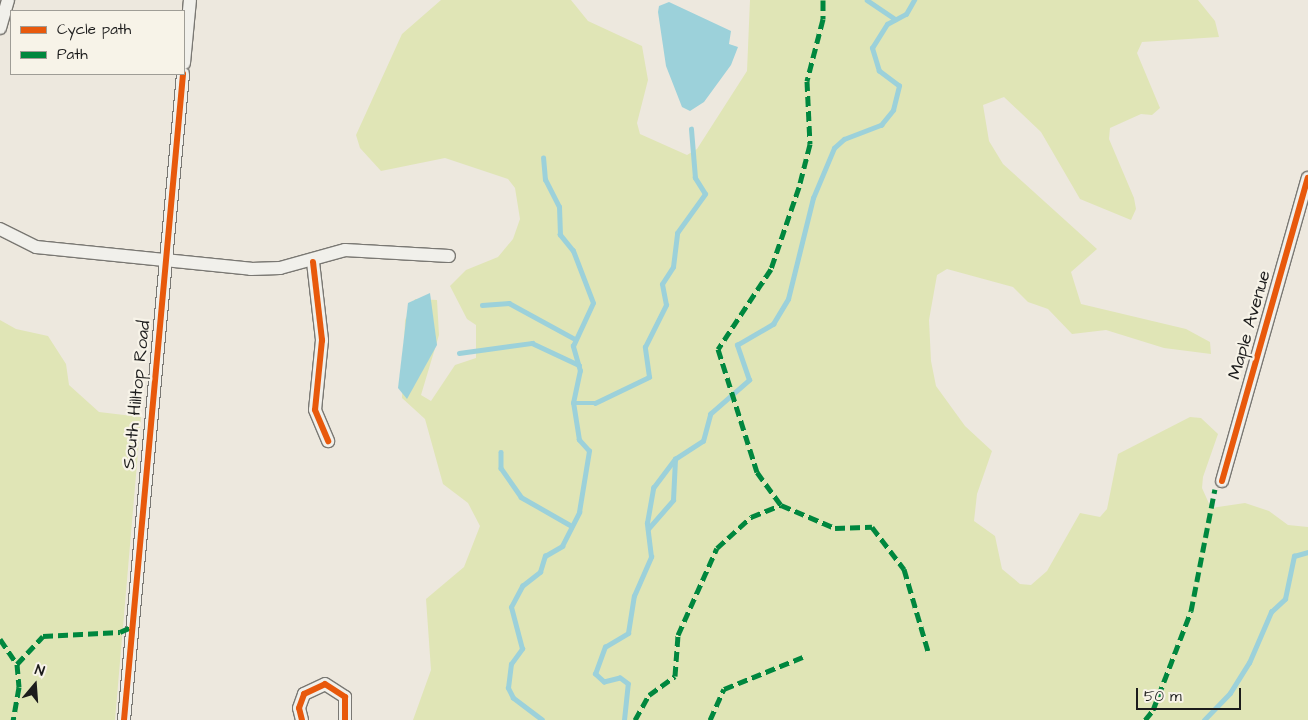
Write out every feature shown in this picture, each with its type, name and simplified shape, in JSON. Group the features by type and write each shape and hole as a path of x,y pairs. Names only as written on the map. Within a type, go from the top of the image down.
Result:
{"street":[{"path":"0,28 8,0"},
{"path":"185,52 190,0"},
{"name":"South Hilltop Road","path":"124,720 183,75"},
{"name":"Maple Avenue","path":"1222,481 1308,178"},
{"path":"0,229 36,247 251,269 313,262 345,250 449,256"},
{"path":"313,262 322,340 315,410 328,441"},
{"path":"302,720 299,708 304,694 325,684 346,697 345,720"}],"green space":[{"path":"441,0 571,0 588,21 642,46 648,80 637,123 640,134 687,155 697,149 747,71 750,0 1198,0 1215,21 1219,37 1142,42 1137,53 1160,108 1152,115 1141,114 1110,128 1109,139 1134,198 1136,209 1131,220 1080,199 1041,132 1004,97 983,105 989,141 1003,164 1097,249 1071,272 1081,304 1186,329 1210,342 1211,354 1164,348 1106,330 1072,334 1048,309 1028,302 1013,287 947,269 937,275 929,320 931,361 936,386 965,426 992,451 977,494 974,521 995,536 1002,569 1020,584 1031,585 1047,571 1080,513 1100,517 1107,509 1118,454 1190,417 1201,418 1218,434 1203,477 1202,488 1211,508 1245,503 1269,511 1288,525 1308,527 1308,720 413,720 431,670 426,599 464,567 480,526 468,503 443,484 425,419 402,398 405,320 415,299 437,300 439,335 421,395 431,401 455,365 476,358 476,325 467,319 450,286 466,270 498,257 513,239 520,219 515,188 508,179 445,158 381,171 360,148 356,135 402,34"},
{"path":"0,320 16,329 48,336 66,364 69,385 99,412 141,417 115,720 0,720"}],"water":[{"path":"669,2 731,31 729,44 738,47 731,65 704,102 690,111 682,107 666,66 658,12 659,6"},
{"path":"430,293 437,345 407,399 398,388 408,303"}],"waterway":[{"path":"867,0 895,19"},
{"path":"624,720 628,684 620,678 604,682 595,674 605,647 628,633 634,596 651,557 647,523 653,488 675,459 703,441 710,414 749,380 737,345 773,324 788,299 813,198 834,148 844,139 881,125 893,110 899,86 879,71 872,48 887,24 906,14 914,0"},
{"path":"573,403 595,403 649,377 645,347 666,305 662,284 673,267 677,233 705,194 695,178 691,129"},
{"path":"542,720 513,698 508,688 511,664 522,649 511,607 522,586 540,572 545,556 562,546 579,512 589,451 579,440 573,403 580,371 573,346 593,303 573,251 560,235 559,207 545,180 543,158"},
{"path":"482,305 509,303 575,339"},
{"path":"459,353 532,343 579,365"},
{"path":"501,452 501,468 521,497 570,525"},
{"path":"648,529 673,500 675,459"},
{"path":"1204,720 1230,693 1249,663 1271,612 1285,599 1294,556 1308,552"}],"marked path":[{"path":"823,0 823,19 807,81 810,144 799,187 771,269 718,349 757,472 781,505 835,528 872,527 904,569 928,651"},
{"path":"1145,720 1153,710 1191,611 1215,489"},
{"path":"635,720 649,695 675,676 678,635 717,548 751,517 781,505"},
{"path":"17,664 43,636 120,632 131,627"},
{"path":"0,639 17,664 19,687 13,720"},
{"path":"710,720 724,689 803,657"}],"cycle path":[{"path":"124,720 183,75"},
{"path":"1222,481 1308,178"},
{"path":"313,262 322,340 315,410 328,441"},
{"path":"302,720 299,708 304,694 325,684 345,697 345,720"}]}
